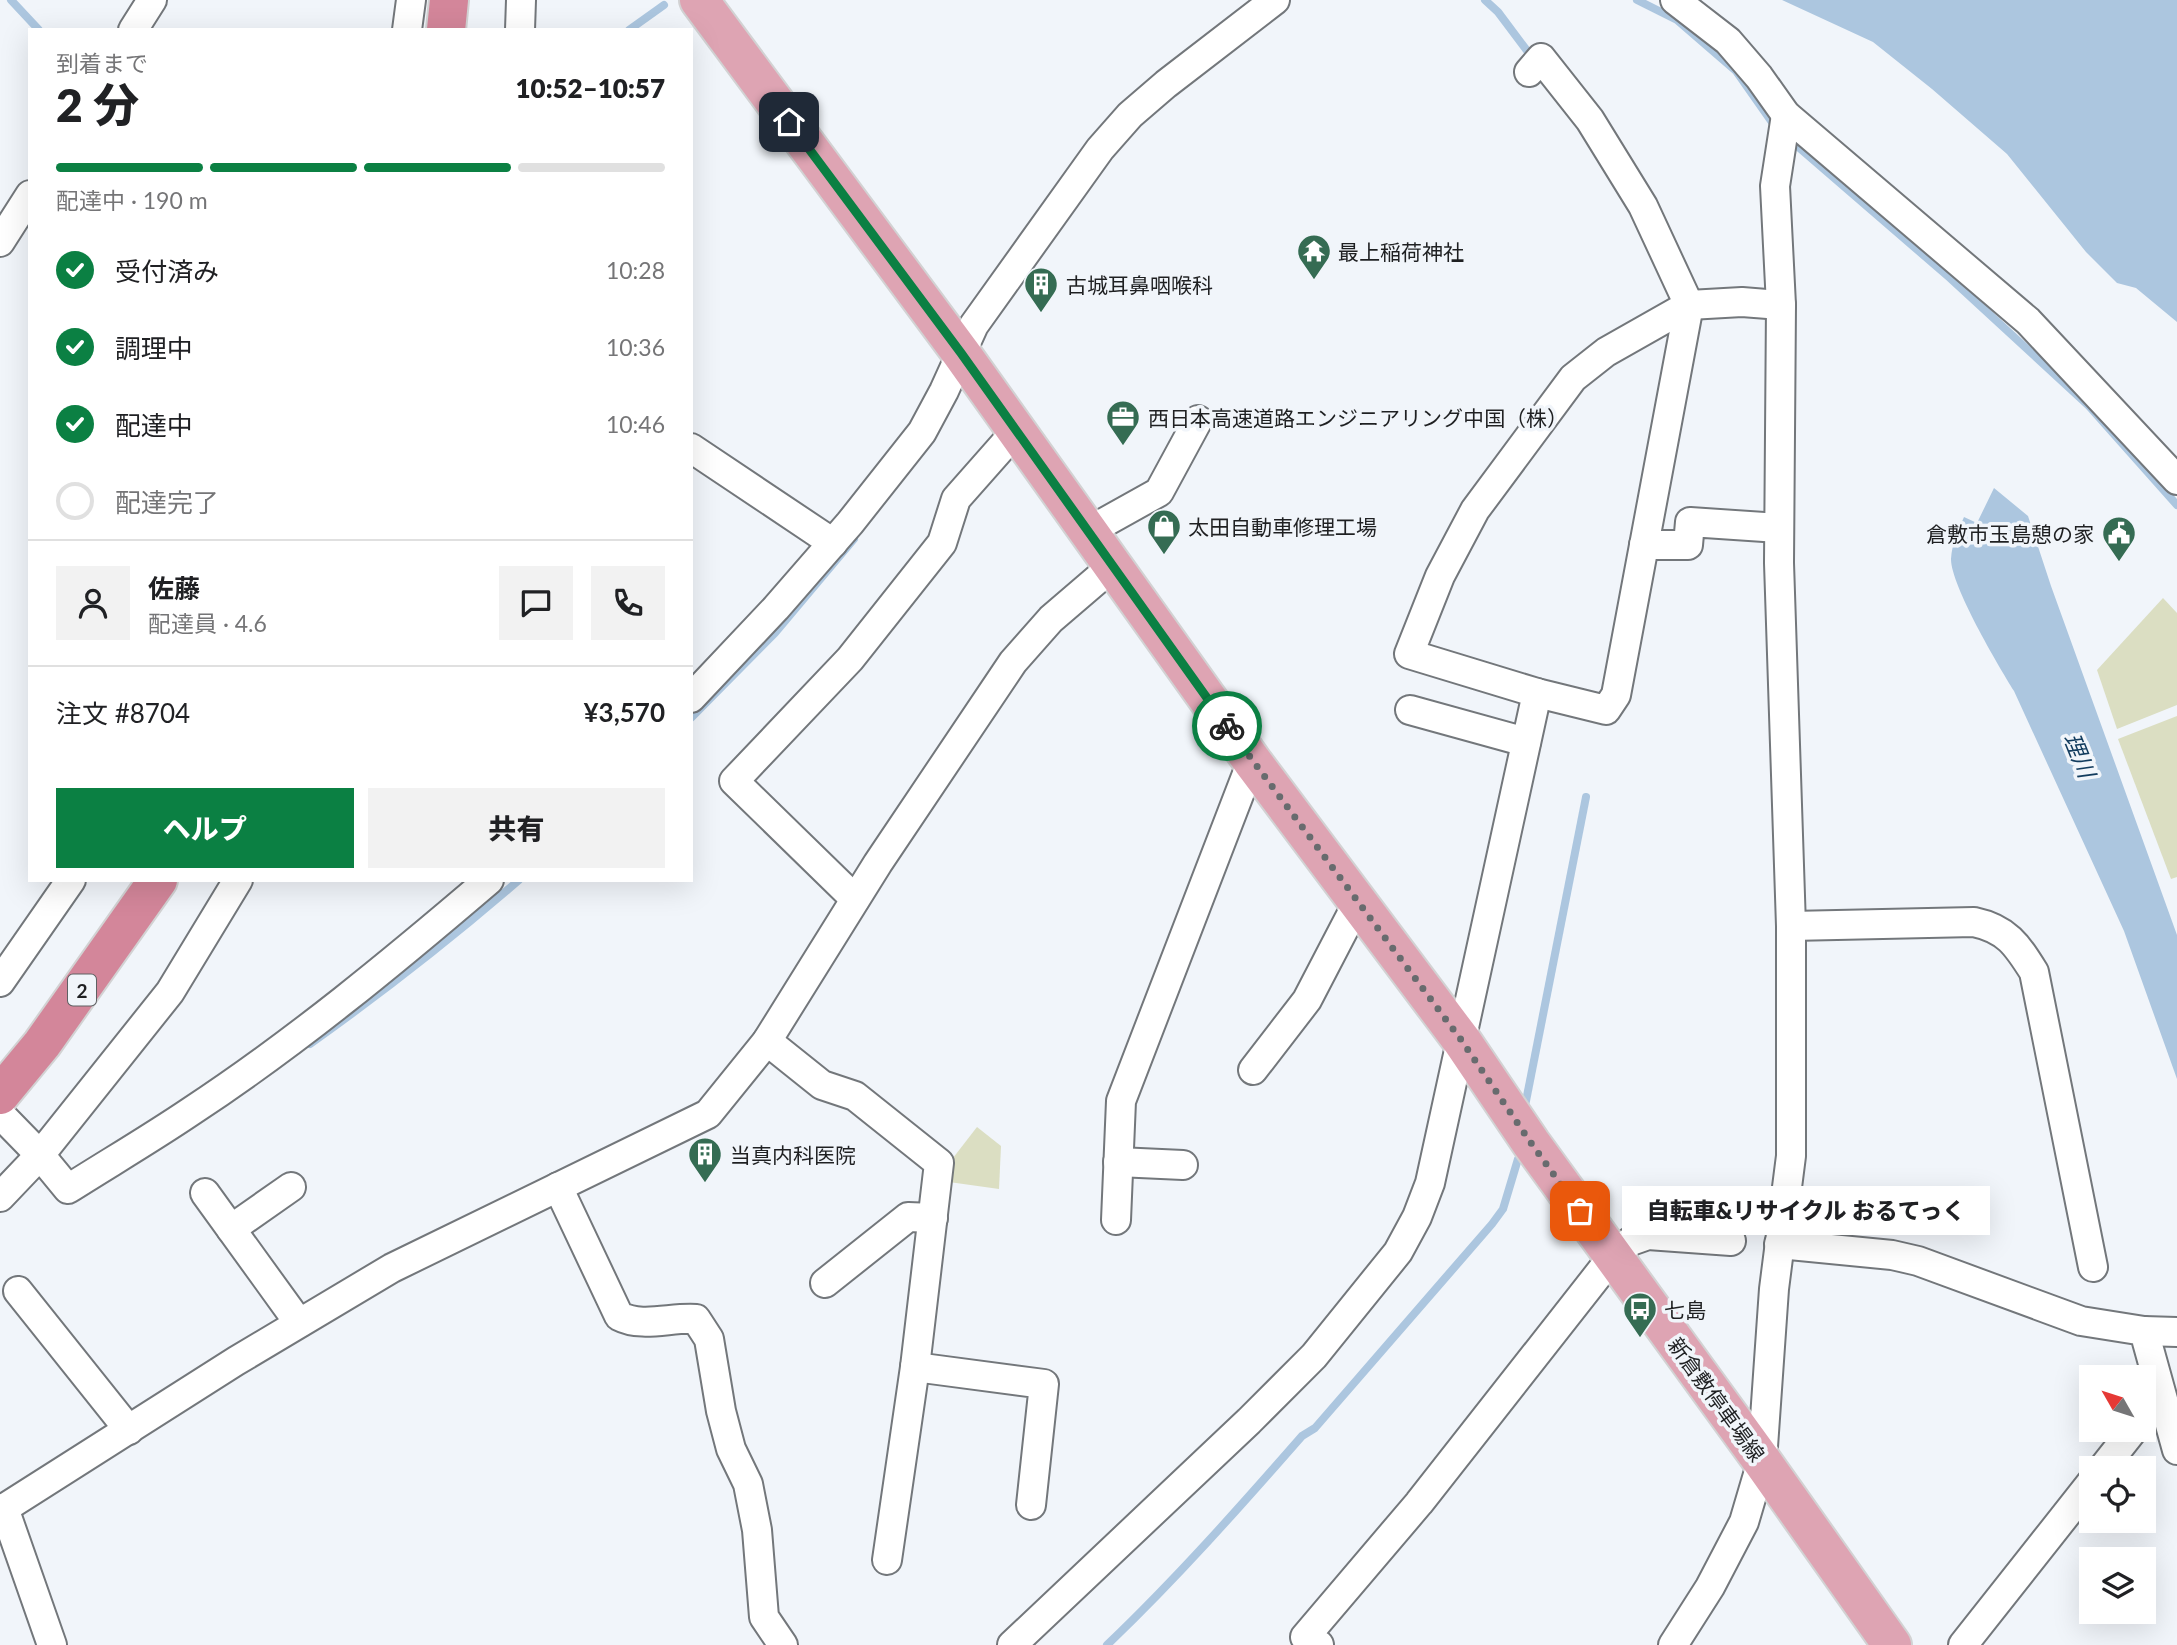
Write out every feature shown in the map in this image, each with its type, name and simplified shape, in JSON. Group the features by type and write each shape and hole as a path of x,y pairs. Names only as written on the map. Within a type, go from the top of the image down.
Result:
{"highway":[{"path":"446,28 449,0"},
{"name":"2","path":"0,1095 50,1034 157,882"}],"main road":[{"name":"新倉敷停車場線","path":"699,0 961,353 1252,761 1462,1041 1531,1143 1892,1645"}],"street":[{"path":"134,28 152,0"},
{"path":"407,28 411,0"},
{"path":"520,28 522,0"},
{"path":"693,696 833,543 922,432 974,325 1100,149 1130,116 1166,84 1275,0"},
{"path":"1675,0 1728,41 1759,77 1786,115 2028,321 2177,480"},
{"path":"1533,66 1590,120 1637,195 1654,227 1683,309 1616,695 1606,710 1537,693 1409,654 1440,576 1475,510 1573,378 1606,352 1683,309 1742,302 1781,305"},
{"path":"1673,1645 1710,1587 1744,1522 1762,1461 1779,1244 1791,1156 1791,926 1779,528 1781,305 1775,186 1786,115"},
{"path":"0,242 28,198"},
{"path":"1089,531 1159,492 1198,420"},
{"path":"855,900 734,781 850,659 942,543 956,499 1016,430"},
{"path":"693,449 833,543"},
{"path":"1644,545 1688,545 1690,523 1779,528"},
{"path":"52,1645 2,1510 299,1323 392,1268 708,1114 767,1041 855,900 1013,662 1051,619 1114,565"},
{"path":"1012,1645 1314,1356 1398,1252 1417,1217 1430,1183 1537,693"},
{"path":"1410,710 1526,742"},
{"path":"1116,1220 1121,1101 1252,761"},
{"path":"0,982 70,882"},
{"path":"0,1197 40,1154 170,992 237,882"},
{"path":"0,1114 40,1154 68,1189 191,1112 293,1039 421,938 487,882"},
{"path":"1253,1070 1307,1000 1358,902"},
{"path":"1791,926 1974,922 1992,926 2008,936 2034,972 2093,1267"},
{"path":"767,1041 822,1085 855,1096 939,1164 915,1367 887,1560"},
{"path":"1118,1162 1183,1165"},
{"path":"231,1228 291,1187"},
{"path":"558,1187 619,1316 630,1322 681,1317 696,1319 709,1339 724,1424 748,1484 757,1530 764,1617 783,1645"},
{"path":"205,1193 299,1323"},
{"path":"825,1283 908,1217 933,1218"},
{"path":"1303,1642 1415,1509 1613,1256 1632,1241 1648,1235 1731,1241"},
{"path":"1779,1244 1892,1255 1917,1261 2081,1321 2144,1331 2177,1332"},
{"path":"18,1291 129,1430"},
{"path":"2144,1331 2177,1450"},
{"path":"915,1367 1044,1384 1031,1505"},
{"path":"2156,1402 2162,1394"},
{"path":"2112,1456 2124,1442"},
{"path":"1963,1645 2079,1498"}],"green space":[{"path":"2163,598 2177,613 2177,705 2117,729 2097,670"},
{"path":"2177,716 2177,877 2171,879 2118,739"},
{"path":"977,1127 1001,1146 999,1189 949,1182 953,1158"}],"water":[{"path":"1782,0 2177,0 2177,322 2136,288 2117,283 2086,252 2007,154 1932,89 1873,42"},
{"name":"理川","path":"1994,488 2028,516 2177,935 2177,1079 2124,931 2014,691 1976,625 1953,571 1953,548 1964,517 1977,523"}],"waterway":[{"path":"11,0 37,28"},
{"path":"1485,0 1498,12 1534,60"},
{"path":"1637,0 1677,20 1736,71 1776,128"},
{"path":"632,28 664,5"},
{"path":"1789,139 1950,278 2089,406 2177,505"},
{"path":"693,716 775,633 854,539"},
{"path":"1526,1101 1586,797"},
{"path":"310,1044 417,964 517,882"},
{"path":"1107,1645 1182,1569 1302,1436 1315,1428 1492,1224 1503,1209 1518,1159"}],"way so far":[{"path":"1227,726 1462,1041 1580,1211"}],"place":[{"name":"最上稲荷神社","path":"1314,281"},
{"name":"古城耳鼻咽喉科","path":"1041,314"},
{"name":"西日本高速道路エンジニアリング中国（株）","path":"1123,447"},
{"name":"太田自動車修理工場","path":"1164,556"},
{"name":"倉敷市玉島憩の家","path":"2119,563"},
{"name":"当真内科医院","path":"705,1184"},
{"name":"自転車&リサイクル おるてっく","path":"1580,1211"},
{"name":"七島","path":"1640,1339"}],"route":[{"path":"789,122 961,353 1227,726"}]}
